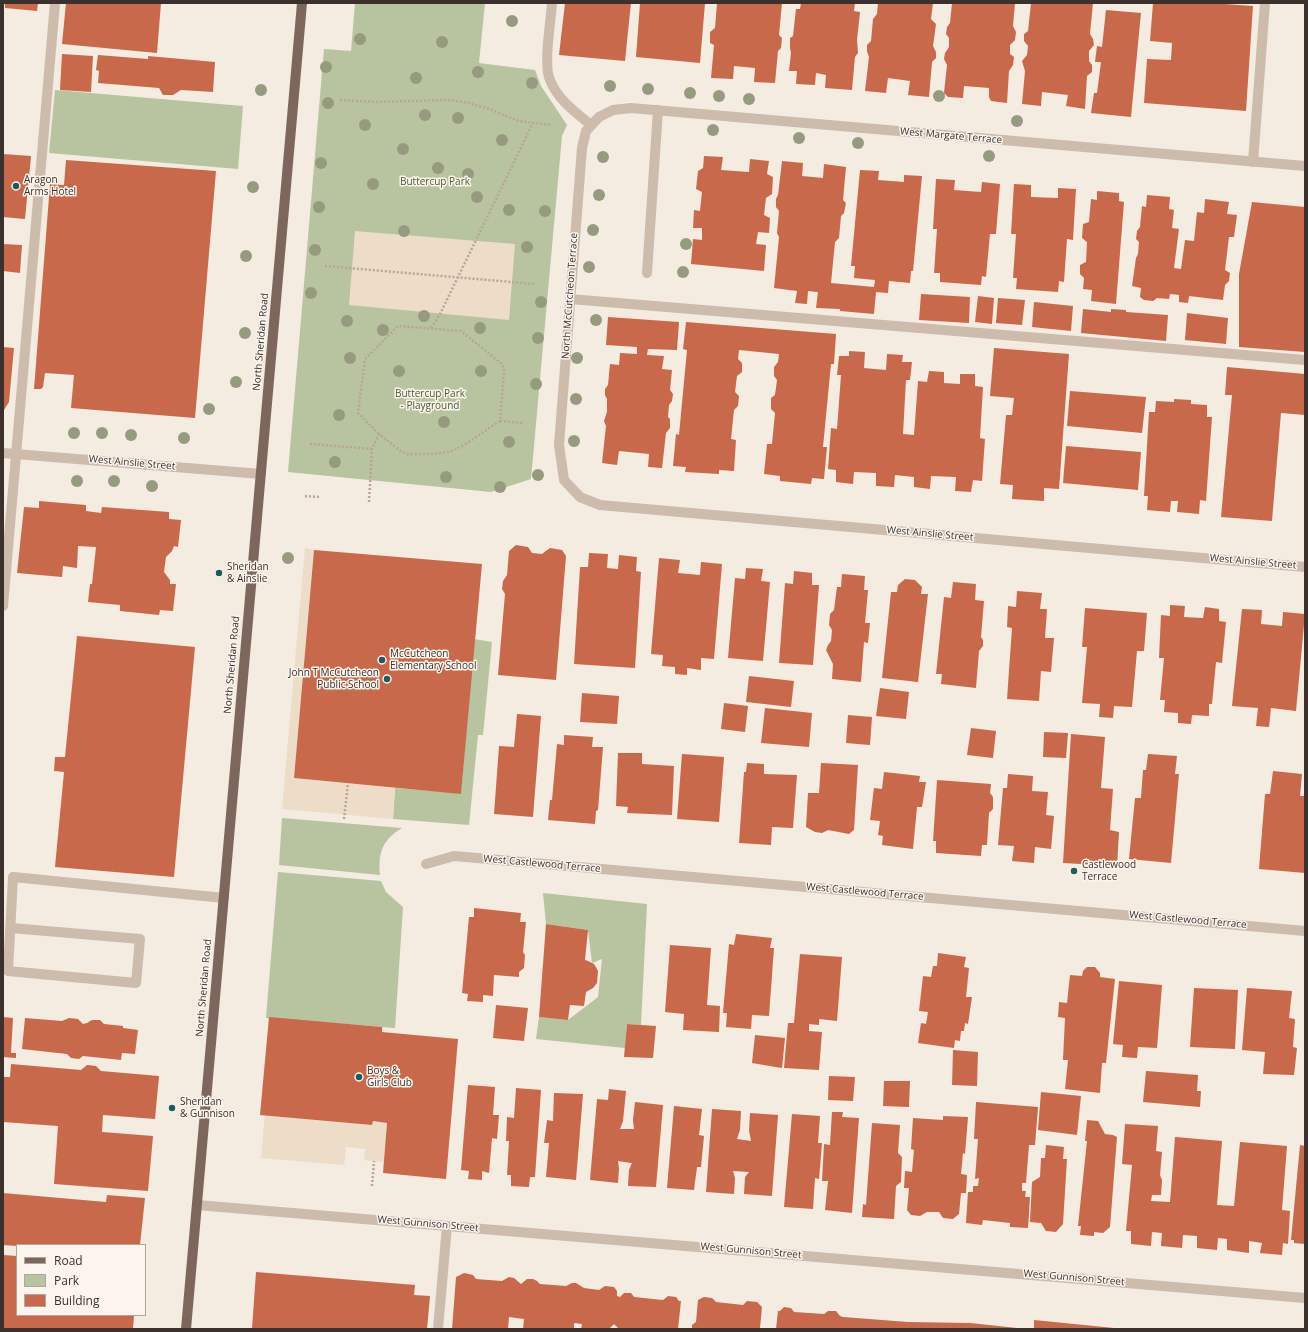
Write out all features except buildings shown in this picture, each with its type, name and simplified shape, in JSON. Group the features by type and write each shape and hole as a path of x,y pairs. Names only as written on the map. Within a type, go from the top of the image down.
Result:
{"main road":[{"name":"North Sheridan Road","path":"186,1329 302,3"}],"street":[{"path":"3,606 55,3"},
{"path":"552,3 547,63 549,79 568,106 591,125"},
{"path":"1252,162 1265,3"},
{"name":"West Margate Terrace","path":"599,117 614,110 631,108 1305,166"},
{"path":"647,273 658,110"},
{"name":"North McCutcheon Terrace","path":"564,480 558,445 582,148 586,131 599,117"},
{"path":"570,299 1305,360"},
{"name":"West Ainslie Street","path":"3,452 261,474"},
{"name":"West Ainslie Street","path":"564,480 580,497 600,505 1305,567"},
{"name":"West Castlewood Terrace","path":"426,864 454,856 1305,931"},
{"path":"11,928 140,939 136,983 8,971 13,877 224,898"},
{"name":"West Gunnison Street","path":"197,1204 1305,1298"},
{"path":"438,1329 447,1226"}],"path":[{"path":"340,100 377,102 450,100 469,103 489,109 519,121 552,125"},
{"path":"431,328 440,314 533,123"},
{"path":"325,266 536,284"},
{"path":"500,421 504,370 502,364 460,331 398,326 365,359 358,413 379,434 402,452 407,454 445,452 462,446 500,421 524,423"},
{"path":"369,502 372,449 379,434"},
{"path":"310,444 372,449"},
{"path":"305,496 320,497"},
{"path":"344,819 348,783"},
{"path":"372,1186 374,1161"}],"green space":[{"name":"Buttercup Park","path":"355,3 485,3 479,63 535,70 541,86 567,125 562,136 531,479 491,492 288,472 324,49 351,51"},
{"path":"55,90 243,106 238,169 49,153"},
{"path":"474,639 492,642 483,735 478,735 469,825 393,819 395,788 461,793"},
{"path":"282,818 402,828 390,837 383,848 380,860 380,875 279,865"},
{"path":"278,872 381,881 386,892 403,907 395,1028 266,1018"},
{"path":"543,893 647,904 641,1025 627,1024 625,1048 536,1039 539,1017 568,1020 598,997 602,959 592,963 588,930 546,924"}],"shaded area":[{"path":"355,231 515,244 509,320 349,305"},
{"path":"305,548 314,550 294,778 395,788 393,819 282,809"},
{"path":"265,1115 372,1125 373,1121 387,1123 384,1162 364,1160 365,1149 346,1147 344,1165 261,1158"}],"place":[{"name":"Aragon Arms Hotel","path":"16,186"},
{"name":"Sheridan & Ainslie","path":"219,573"},
{"name":"McCutcheon Elementary School","path":"382,660"},
{"name":"John T McCutcheon Public School","path":"387,679"},
{"name":"Castlewood Terrace","path":"1074,871"},
{"name":"Boys & Girls Club","path":"359,1077"},
{"name":"Sheridan & Gunnison","path":"172,1108"}],"park label":[{"name":"Buttercup Park - Playground","path":"430,400"}]}
